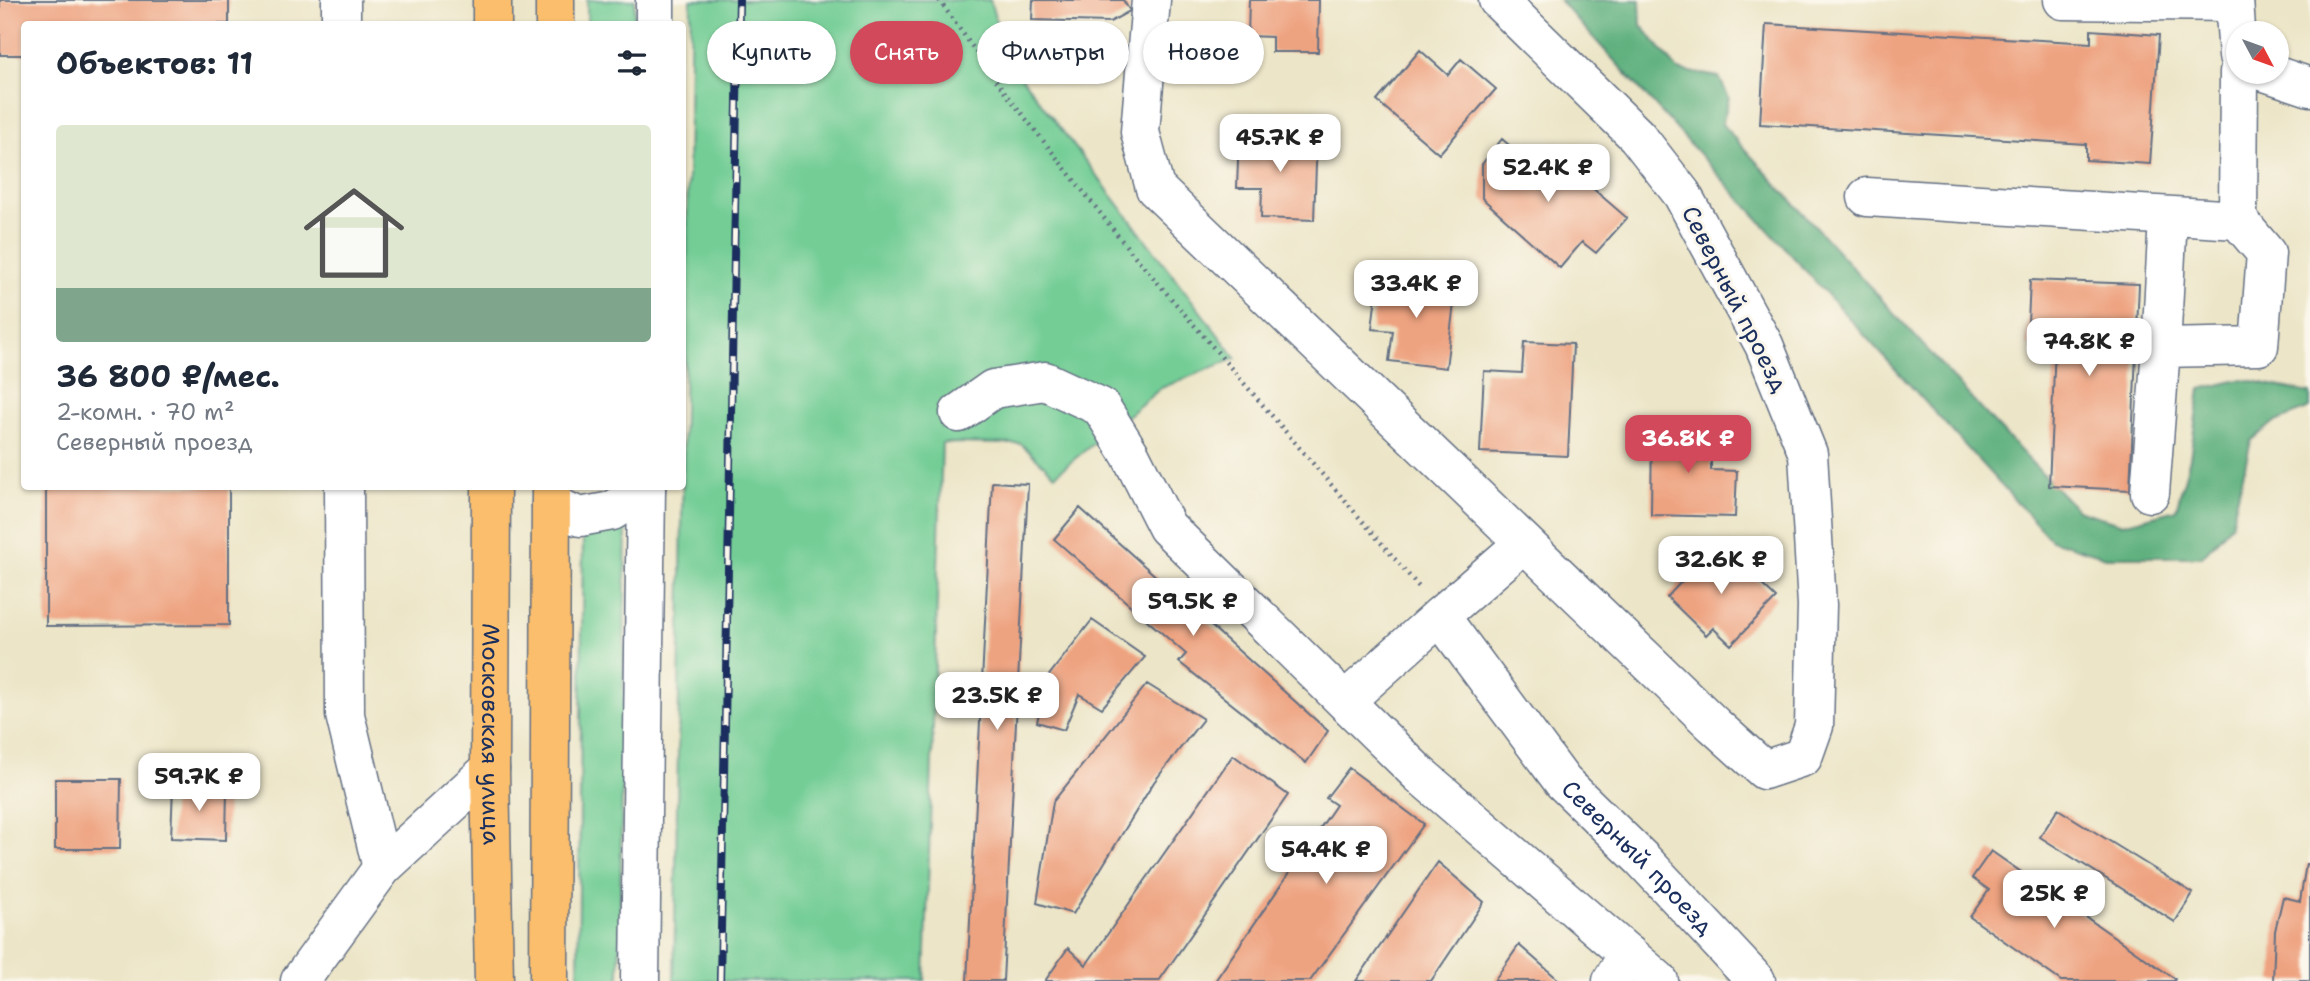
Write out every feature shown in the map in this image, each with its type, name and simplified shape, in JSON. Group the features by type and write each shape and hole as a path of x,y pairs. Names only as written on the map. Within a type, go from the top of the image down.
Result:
{"main road":[{"path":"492,0 492,21"},
{"path":"555,0 555,21"},
{"name":"Московская улица","path":"491,490 490,769 494,981"},
{"path":"549,981 551,495"}],"street":[{"path":"341,0 341,21"},
{"path":"655,0 655,21"},
{"name":"Северный проезд","path":"1151,0 1140,132 1155,188 1764,770 1803,757 1814,726 1817,605 1808,454 1764,345 1682,194 1637,135 1497,0"},
{"path":"2063,0 2234,1 2235,21"},
{"path":"2289,80 2310,87"},
{"path":"2161,348 2259,346 2266,253 2238,220 2239,84"},
{"path":"1867,197 2238,220"},
{"path":"2150,493 2168,217"},
{"path":"959,413 993,389 1045,381 1101,407 1130,454 1167,527 1620,968 1660,981"},
{"path":"344,490 345,715 382,868"},
{"path":"551,495 580,517 612,511 643,490"},
{"path":"640,981 646,490"},
{"path":"1345,701 1524,543"},
{"name":"Северный проезд","path":"1440,616 1563,782 1643,860 1756,981"},
{"path":"300,981 382,868 490,769"}],"path":[{"path":"939,0 1004,91 1127,247 1419,586 1440,616"}],"green space":[{"path":"587,0 635,0 634,21 587,21"},
{"path":"691,0 990,0 996,21 977,21 977,84 1027,84 1236,358 1161,388 1055,475 1021,444 942,443 925,981 674,981 683,490 686,490"},
{"path":"1559,0 1640,0 1641,25 1678,70 1719,77 1729,98 1722,124 1994,423 2077,510 2123,524 2176,510 2190,458 2200,389 2243,379 2310,393 2310,408 2273,423 2251,441 2231,525 2202,557 2106,557 2051,540"},
{"path":"626,522 619,981 578,981 583,535"}],"building":[{"path":"0,0 229,0 229,21 21,21 21,55 0,55"},
{"path":"1033,0 1123,0 1130,11 1112,21 1032,20"},
{"path":"1249,0 1319,0 1318,52 1272,52 1272,37 1264,37 1264,21 1248,21"},
{"path":"1766,24 2091,43 2091,30 2159,35 2150,164 2086,160 2086,144 1760,124"},
{"path":"1420,50 1448,75 1461,59 1496,89 1439,154 1377,101"},
{"path":"1239,134 1317,137 1314,220 1261,218 1262,188 1237,188"},
{"path":"1502,139 1539,171 1553,154 1627,218 1596,253 1582,242 1560,268 1482,198 1482,164"},
{"path":"1378,278 1456,287 1446,368 1389,361 1393,331 1372,329"},
{"path":"2030,280 2139,284 2130,490 2049,486 2055,346 2027,345"},
{"path":"1524,342 1573,344 1568,456 1480,452 1484,371 1522,373"},
{"path":"1652,422 1691,423 1690,437 1711,437 1711,470 1737,471 1735,517 1651,515"},
{"path":"992,482 1028,484 1003,981 967,981"},
{"path":"46,490 229,490 229,625 46,626"},
{"path":"1080,508 1328,731 1306,763 1179,662 1186,654 1054,539"},
{"path":"1718,543 1776,598 1731,645 1713,628 1706,635 1667,597"},
{"path":"1092,620 1145,657 1102,708 1079,694 1064,730 1037,722 1047,678"},
{"path":"1147,684 1203,719 1154,782 1073,914 1037,903 1053,802"},
{"path":"1233,755 1288,795 1159,981 1045,981 1068,948 1086,965"},
{"path":"1349,768 1424,824 1310,981 1215,981 1336,805 1326,798"},
{"path":"55,779 121,779 120,849 55,849"},
{"path":"173,786 227,788 226,840 171,838"},
{"path":"2058,809 2193,893 2175,922 2040,837"},
{"path":"1991,851 2175,979 2174,981 2061,981 1970,917 1989,890 1972,878"},
{"path":"1438,862 1484,902 1431,981 1356,981"},
{"path":"2306,864 2310,864 2310,981 2273,981 2275,931 2283,897 2300,901"},
{"path":"1519,945 1560,981 1494,981"}],"railway":[{"path":"720,981 739,0"}]}
